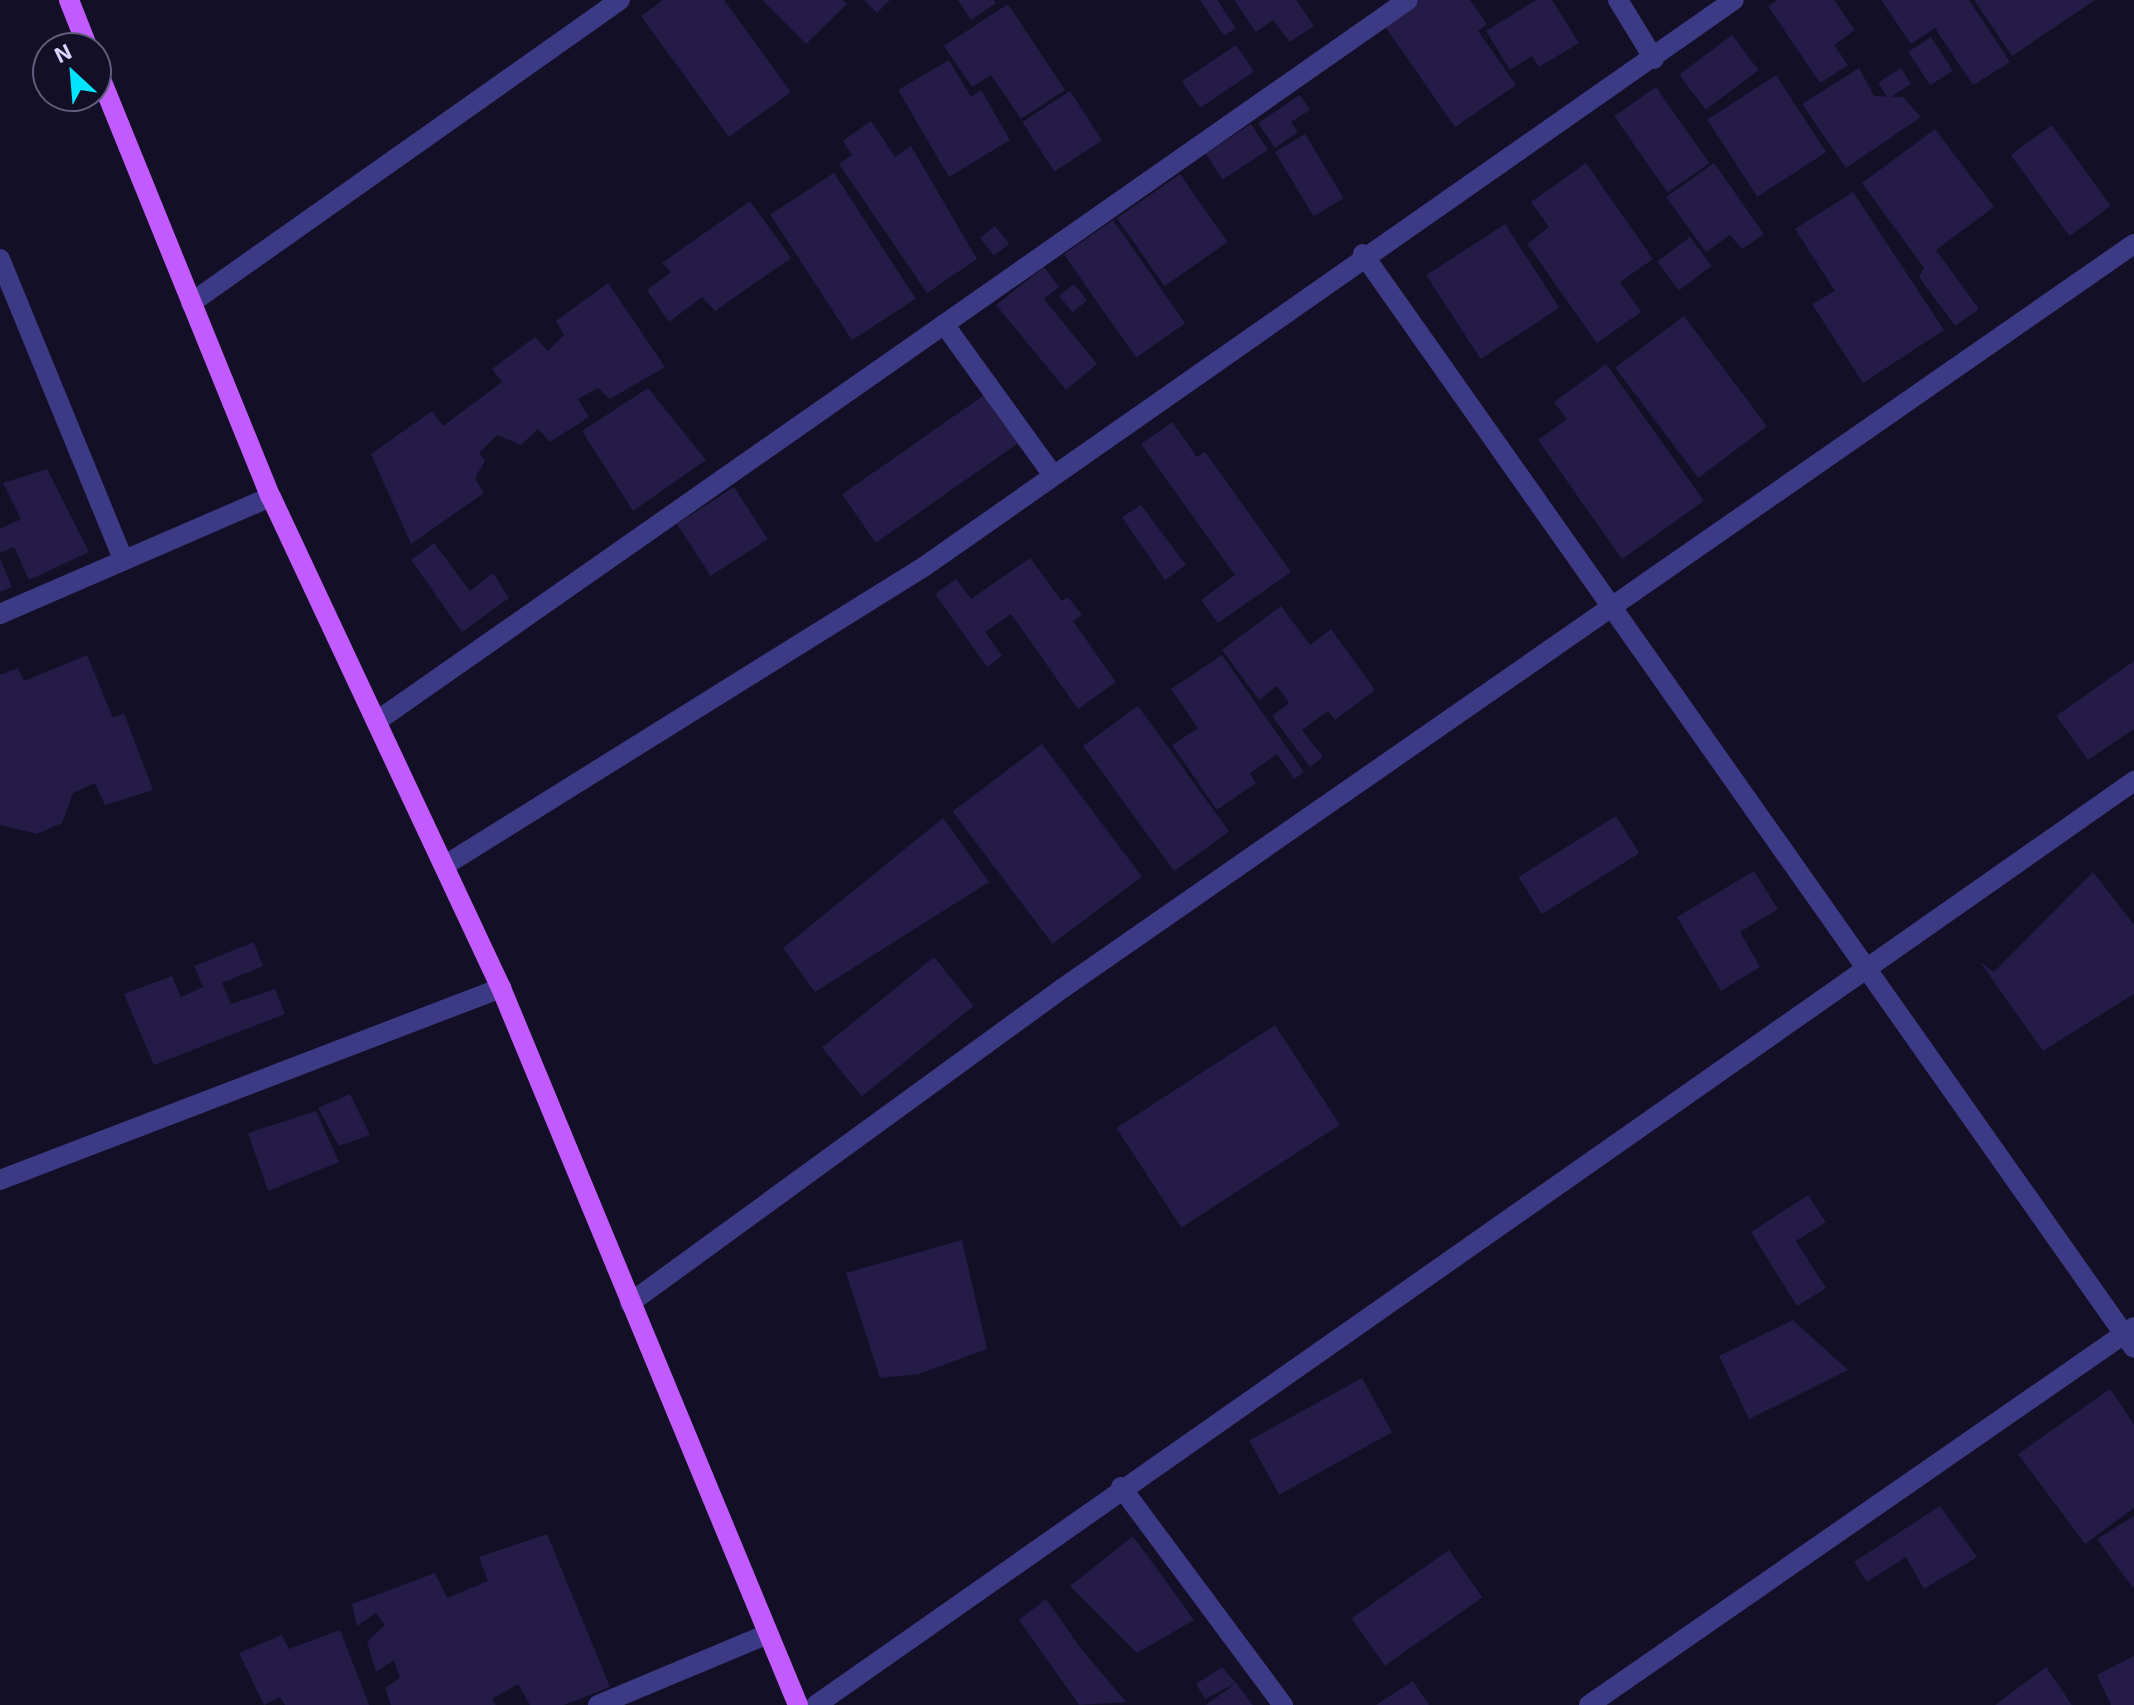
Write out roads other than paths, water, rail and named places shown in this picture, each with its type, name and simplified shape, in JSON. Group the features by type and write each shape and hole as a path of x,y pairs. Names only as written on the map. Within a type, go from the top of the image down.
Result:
{"main road":[{"path":"69,0 82,32"},
{"path":"112,107 271,497 447,864 501,988 798,1705"}],"street":[{"path":"191,303 620,0"},
{"path":"377,721 1408,0"},
{"path":"1618,0 1654,59"},
{"path":"447,864 925,566 1363,254 1654,59 1734,0"},
{"path":"630,1303 1063,988 1614,610 2134,244"},
{"path":"1363,254 1867,969 2131,1336 1589,1705"},
{"path":"0,259 124,561"},
{"path":"944,324 1053,475"},
{"path":"0,614 271,497"},
{"path":"816,1705 1121,1487 2134,781"},
{"path":"0,1180 501,988"},
{"path":"1121,1487 1283,1705"},
{"path":"598,1705 768,1634"}]}
